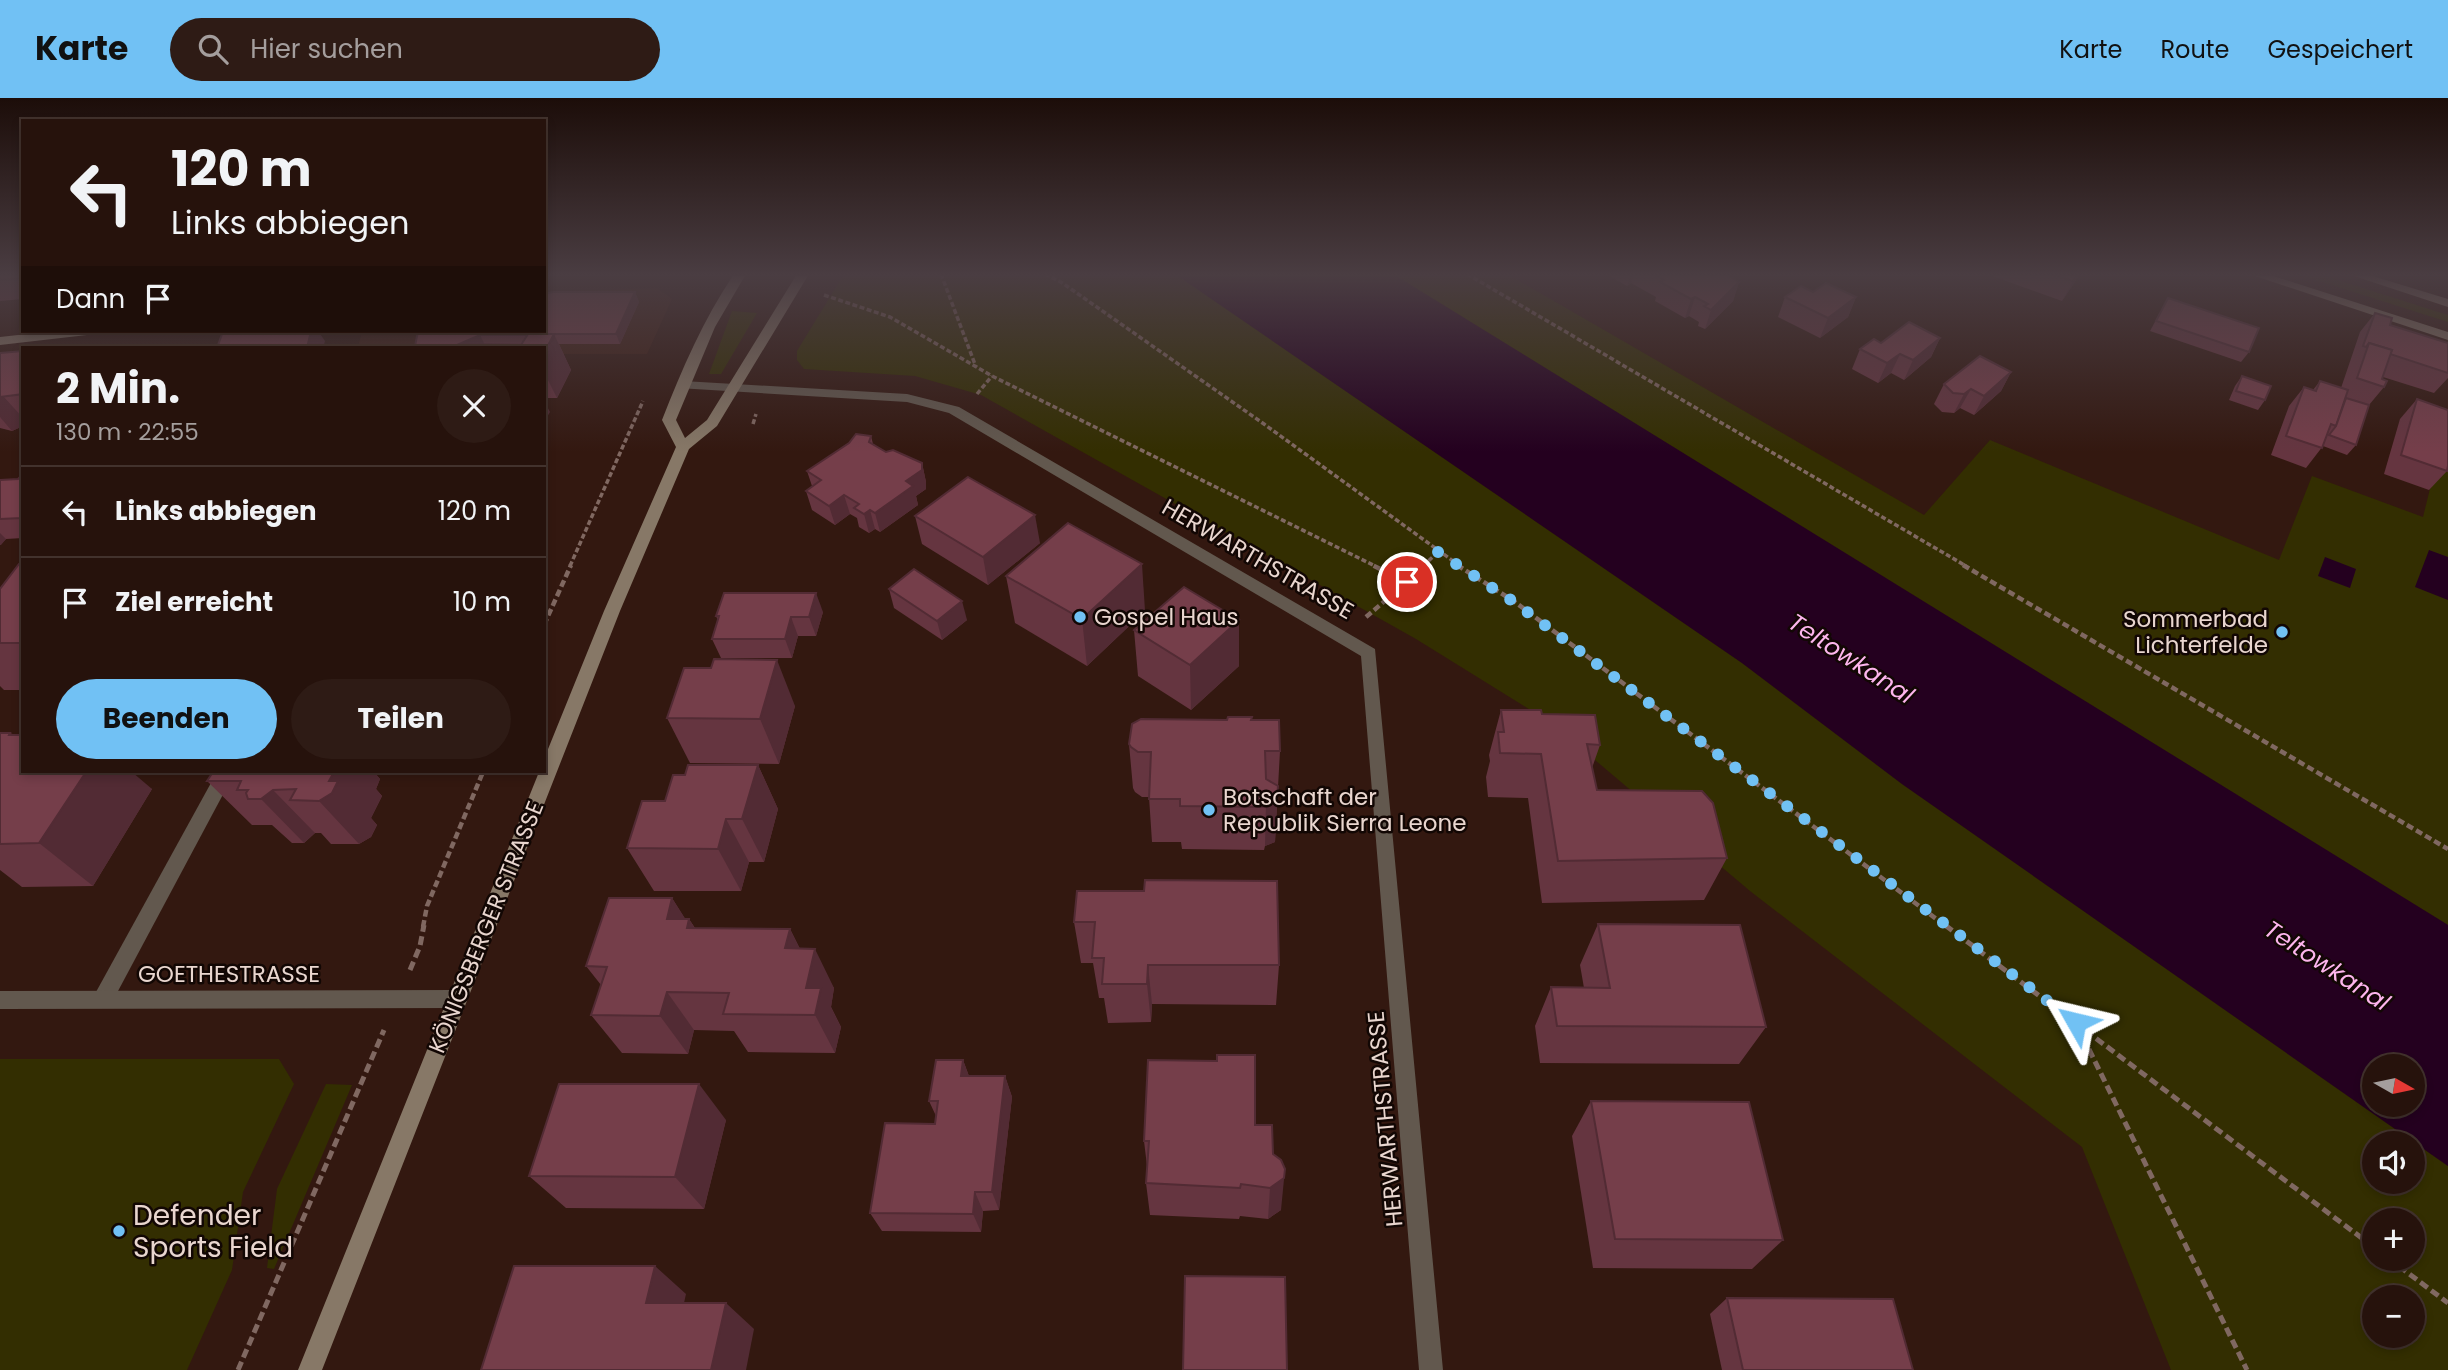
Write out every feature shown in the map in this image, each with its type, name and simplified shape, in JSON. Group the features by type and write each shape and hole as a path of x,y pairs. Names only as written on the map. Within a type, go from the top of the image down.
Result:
{"main road":[{"path":"0,341 66,333"},
{"path":"683,447 669,420 706,333"},
{"name":"KÖNIGSBERGER STRASSE","path":"310,1370 612,611 683,447 712,423 766,333"}],"street":[{"name":"HERWARTHSTRASSE","path":"683,385 907,398 954,410 1369,653 1431,1370"},
{"path":"103,999 225,773"},
{"name":"GOETHESTRASSE","path":"0,1000 457,999"}],"path":[{"path":"918,333 992,376 1407,582"},
{"path":"963,333 976,367"},
{"path":"1134,333 1264,424 1438,552 1514,602 2362,1238"},
{"path":"1568,333 2448,849"},
{"path":"975,397 992,376"},
{"path":"546,620 643,400"},
{"path":"1366,617 1438,552"},
{"path":"420,946 427,906 483,773"},
{"path":"2076,1022 2247,1370"},
{"path":"238,1370 375,1051"},
{"path":"2405,1271 2448,1303"}],"shaded area":[{"path":"361,333 656,333 647,354 546,354 546,346 358,346"},
{"path":"724,333 745,333 721,374 709,374"},
{"path":"808,333 1262,333 1742,663 1902,784 2362,1106 2362,1117 2378,1117 2398,1131 2362,1131 2362,1194 2425,1194 2425,1150 2448,1166 2448,1370 2171,1370 2082,1147 1750,891 1550,722 1416,639 981,395 915,376 804,369 797,360 797,351"},
{"path":"1489,333 1610,333 1924,515 1990,440 2279,560 2312,476 2423,517 2448,416 2448,925"},
{"name":"Defender Sports Field","path":"0,1059 279,1059 294,1084 243,1192 232,1270 187,1370 0,1370"},
{"path":"326,1084 352,1085 274,1269 267,1268 277,1189"}],"water":[{"name":"Teltowkanal","path":"1262,333 1489,333 2448,925 2448,1166 2425,1150 2425,1131 2398,1131 2378,1117 2426,1116 2426,1054 2362,1054 2362,1106 1902,784 1742,663"},
{"path":"2429,550 2448,557 2448,600 2415,587"},
{"path":"2325,557 2356,569 2350,588 2318,576"}],"building":[{"path":"310,333 307,346 218,346 222,334"},
{"path":"418,333 616,333 480,335 455,346 415,346"},
{"path":"1894,333 1931,333 1940,338 1913,360 1900,354 1887,363 1860,349 1874,339 1881,343"},
{"path":"2193,333 2257,333 2249,352"},
{"path":"2368,333 2417,333 2448,343 2448,373 2390,354 2392,350 2369,343 2366,347 2363,346"},
{"path":"528,334 554,334 546,349 546,346 459,346 460,344 521,345"},
{"path":"2369,343 2392,350 2382,379 2387,381 2384,387 2357,378"},
{"path":"21,351 21,394 0,397 0,353"},
{"path":"1980,356 2011,372 1984,396 1971,389 1964,394 1953,393 1944,384"},
{"path":"2242,376 2271,386 2265,400 2236,391"},
{"path":"2320,381 2348,390 2336,426 2331,424 2322,448 2286,436 2304,387 2316,391"},
{"path":"2346,398 2369,405 2356,445 2329,435 2336,426"},
{"path":"2417,399 2448,410 2447,471 2401,455"},
{"path":"856,434 871,436 869,442 886,452 893,450 922,463 922,470 906,481 913,486 875,513 870,510 864,514 854,508 859,504 844,495 829,506 806,491 821,480 807,471 849,443"},
{"path":"21,476 21,518 0,519 0,480 18,479"},
{"path":"968,477 1035,515 983,557 915,516"},
{"path":"1068,523 1142,564 1082,619 1006,576"},
{"path":"21,564 21,643 0,643 0,589"},
{"path":"914,569 962,601 937,621 889,589"},
{"path":"1184,587 1239,620 1190,665 1134,630"},
{"path":"724,593 816,593 809,617 791,617 785,639 712,639"},
{"path":"714,659 777,660 760,719 667,718 684,668 711,668"},
{"path":"1501,710 1541,710 1542,714 1595,715 1600,745 1587,744 1597,790 1702,791 1713,803 1727,858 1558,861 1541,754 1500,753 1498,732 1504,732"},
{"path":"1228,717 1279,720 1280,751 1265,751 1266,779 1278,786 1277,798 1266,803 1266,807 1180,806 1180,799 1149,799 1151,752 1138,752 1131,747 1129,744 1132,724 1141,719 1227,720"},
{"path":"0,733 10,733 9,735 21,735 21,773 85,773 39,843 0,844"},
{"path":"688,765 758,765 742,819 726,819 718,849 627,848 642,801 665,801 673,775 685,775"},
{"path":"212,773 333,773 329,781 338,781 332,793 319,801 290,800 296,789 273,790 261,799 248,799 248,790 237,790 241,781 207,781"},
{"path":"1145,880 1277,881 1279,965 1148,965 1147,984 1102,984 1104,958 1092,958 1095,922 1074,922 1077,891 1144,891"},
{"path":"609,898 672,898 667,919 689,919 687,928 790,929 785,948 815,949 806,988 821,988 815,1015 723,1014 729,993 667,992 660,1016 591,1015 607,967 586,966"},
{"path":"1598,924 1740,925 1766,1027 1557,1026 1551,987 1610,988"},
{"path":"1217,1055 1255,1055 1255,1125 1272,1125 1273,1154 1281,1160 1285,1169 1284,1178 1270,1188 1241,1184 1240,1188 1146,1183 1149,1141 1144,1141 1148,1060 1217,1061"},
{"path":"936,1060 963,1060 961,1076 1005,1076 992,1192 975,1192 973,1214 870,1213 885,1123 935,1124 938,1101 929,1101"},
{"path":"559,1084 699,1084 675,1177 529,1176"},
{"path":"1591,1101 1749,1102 1783,1240 1615,1239"},
{"path":"514,1266 655,1266 646,1303 726,1303 711,1370 481,1370"},
{"path":"1185,1276 1285,1277 1287,1370 1183,1370"},
{"path":"1727,1298 1893,1299 1913,1370 1743,1370"}],"place":[{"name":"Gospel Haus","path":"1080,617"},
{"name":"Sommerbad Lichterfelde","path":"2282,632"},
{"name":"Botschaft der Republik Sierra Leone","path":"1209,810"},
{"name":"Defender Sports Field","path":"119,1231"}],"route":[{"path":"1407,582 1438,552 1514,602 2076,1022"}]}
